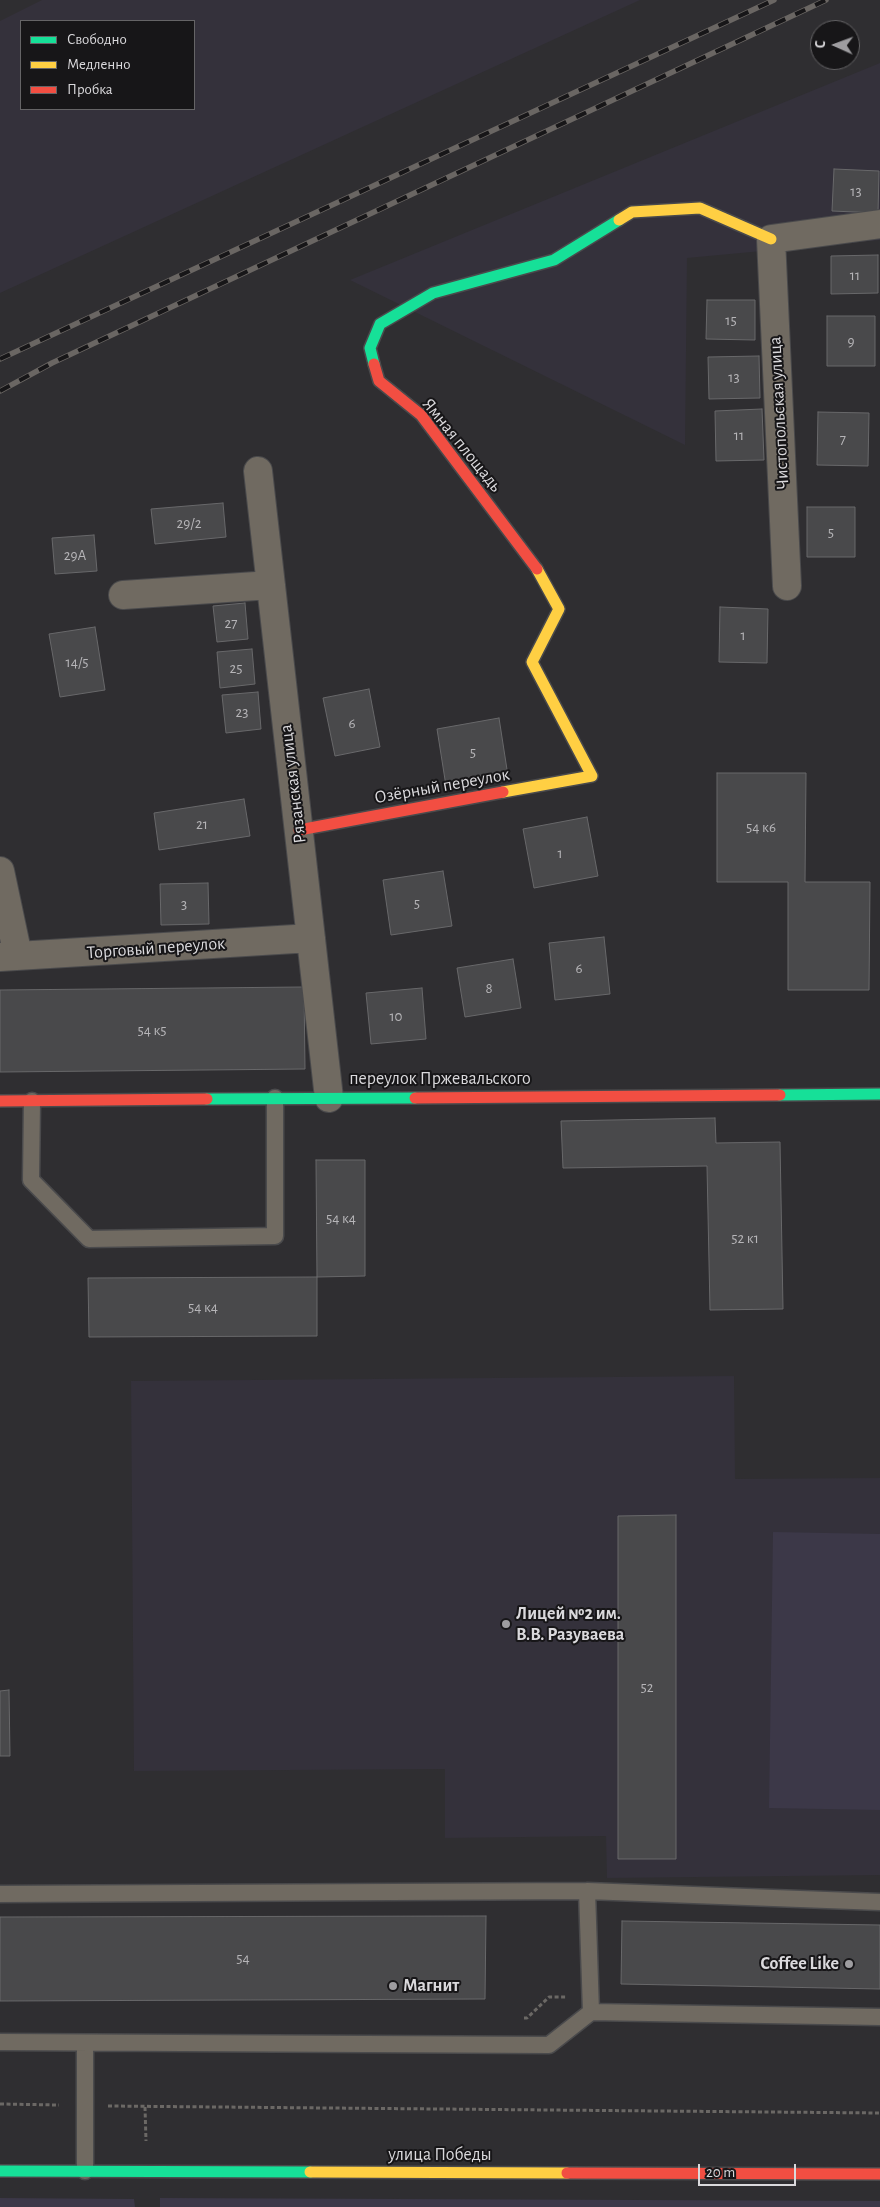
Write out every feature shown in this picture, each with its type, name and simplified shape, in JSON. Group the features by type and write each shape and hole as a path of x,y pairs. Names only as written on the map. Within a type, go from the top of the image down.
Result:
{"street":[{"name":"Ямная площадь","path":"592,776 532,662 559,609 540,573 421,415 379,381 370,348 380,324 433,293 554,260 632,212 700,208 771,239"},
{"path":"771,239 880,224"},
{"name":"Чистопольская улица","path":"771,239 787,586"},
{"name":"Рязанская улица","path":"258,471 329,1098"},
{"path":"122,595 271,585"},
{"name":"Озёрный переулок","path":"299,830 592,776"},
{"path":"0,871 9,957"},
{"name":"Торговый переулок","path":"9,957 311,938"},
{"name":"переулок Пржевальского","path":"0,1101 880,1094"},
{"name":"улица Победы","path":"0,2171 880,2174"}],"lane":[{"path":"32,1101 32,1180 89,1239 128,1239 275,1236 275,1098"},
{"path":"588,1891 591,2005"},
{"path":"0,1894 588,1891 880,1902"},
{"path":"0,2042 549,2045 591,2005 880,2017"},
{"path":"85,2172 86,2043"}],"path":[{"path":"518,2018 528,2018 549,1997 591,2005"},
{"path":"0,2104 880,2113"}],"shaded area":[{"path":"42,0 640,0 0,293 0,21"},
{"path":"880,63 880,240 687,258 685,445 350,280"},
{"name":"Лицей №2 им. В.В. Разуваева","path":"734,1376 735,1479 880,1478 880,1875 607,1878 606,1836 445,1838 445,1769 134,1771 131,1381"},
{"path":"773,1532 880,1534 880,1810 769,1808"},
{"path":"0,2198 134,2199 135,2207 0,2207"},
{"path":"160,2198 880,2201 880,2207 160,2207"}],"building":[{"path":"834,169 879,171 878,213 832,211"},
{"path":"878,255 878,293 831,294 831,256"},
{"path":"707,300 755,300 755,340 706,339"},
{"path":"827,316 875,316 875,366 827,366"},
{"path":"759,356 760,398 709,399 708,357"},
{"path":"762,409 764,460 716,461 715,411"},
{"path":"818,412 869,413 868,466 817,465"},
{"path":"223,503 226,537 155,544 151,509"},
{"path":"807,507 855,507 855,557 807,557"},
{"path":"94,535 97,571 55,574 52,538"},
{"path":"245,603 248,639 217,642 213,606"},
{"path":"720,607 768,609 767,663 719,662"},
{"path":"95,627 105,690 60,697 49,634"},
{"path":"252,649 255,684 220,688 217,652"},
{"path":"369,689 380,747 335,756 323,698"},
{"path":"258,692 261,729 226,733 222,695"},
{"path":"499,718 508,776 446,786 437,729"},
{"path":"717,773 806,773 805,882 870,882 869,990 788,990 788,882 717,882"},
{"path":"244,799 250,836 159,850 154,813"},
{"path":"587,817 598,876 534,888 523,829"},
{"path":"443,871 452,926 391,935 383,880"},
{"path":"208,883 209,924 161,925 160,884"},
{"path":"604,937 610,994 555,1000 549,943"},
{"path":"513,959 521,1008 465,1017 457,968"},
{"path":"304,987 305,1069 0,1072 0,990"},
{"path":"422,988 426,1039 371,1044 366,993"},
{"path":"715,1118 716,1143 780,1142 783,1309 710,1310 707,1166 563,1168 561,1121"},
{"path":"316,1160 365,1160 365,1276 317,1277"},
{"path":"317,1277 317,1336 89,1337 88,1278"},
{"path":"676,1515 676,1859 618,1859 618,1516"},
{"path":"9,1690 10,1756 0,1756 0,1691"},
{"path":"486,1916 485,1999 0,2001 0,1917"},
{"path":"622,1921 880,1925 880,1989 621,1984"}],"railway":[{"path":"0,359 774,0"},
{"path":"0,391 52,363 826,0"}],"traffic: fast":[{"path":"374,364 370,348 380,324 433,293 554,260 619,220"},
{"path":"780,1095 880,1094"},
{"path":"207,1099 415,1098"},
{"path":"0,2171 310,2172"}],"traffic: slow":[{"path":"619,220 632,212 700,208 771,239"},
{"path":"503,792 592,776 532,662 559,609 537,569"},
{"path":"310,2172 567,2173"}],"traffic: jam":[{"path":"374,364 379,381 421,415 537,569"},
{"path":"299,830 503,792"},
{"path":"415,1098 780,1095"},
{"path":"0,1101 207,1099"},
{"path":"567,2173 880,2174"}],"place":[{"name":"Лицей №2 им. В.В. Разуваева","path":"506,1624"},
{"name":"Coffee Like","path":"849,1964"},
{"name":"Магнит","path":"393,1986"}]}
